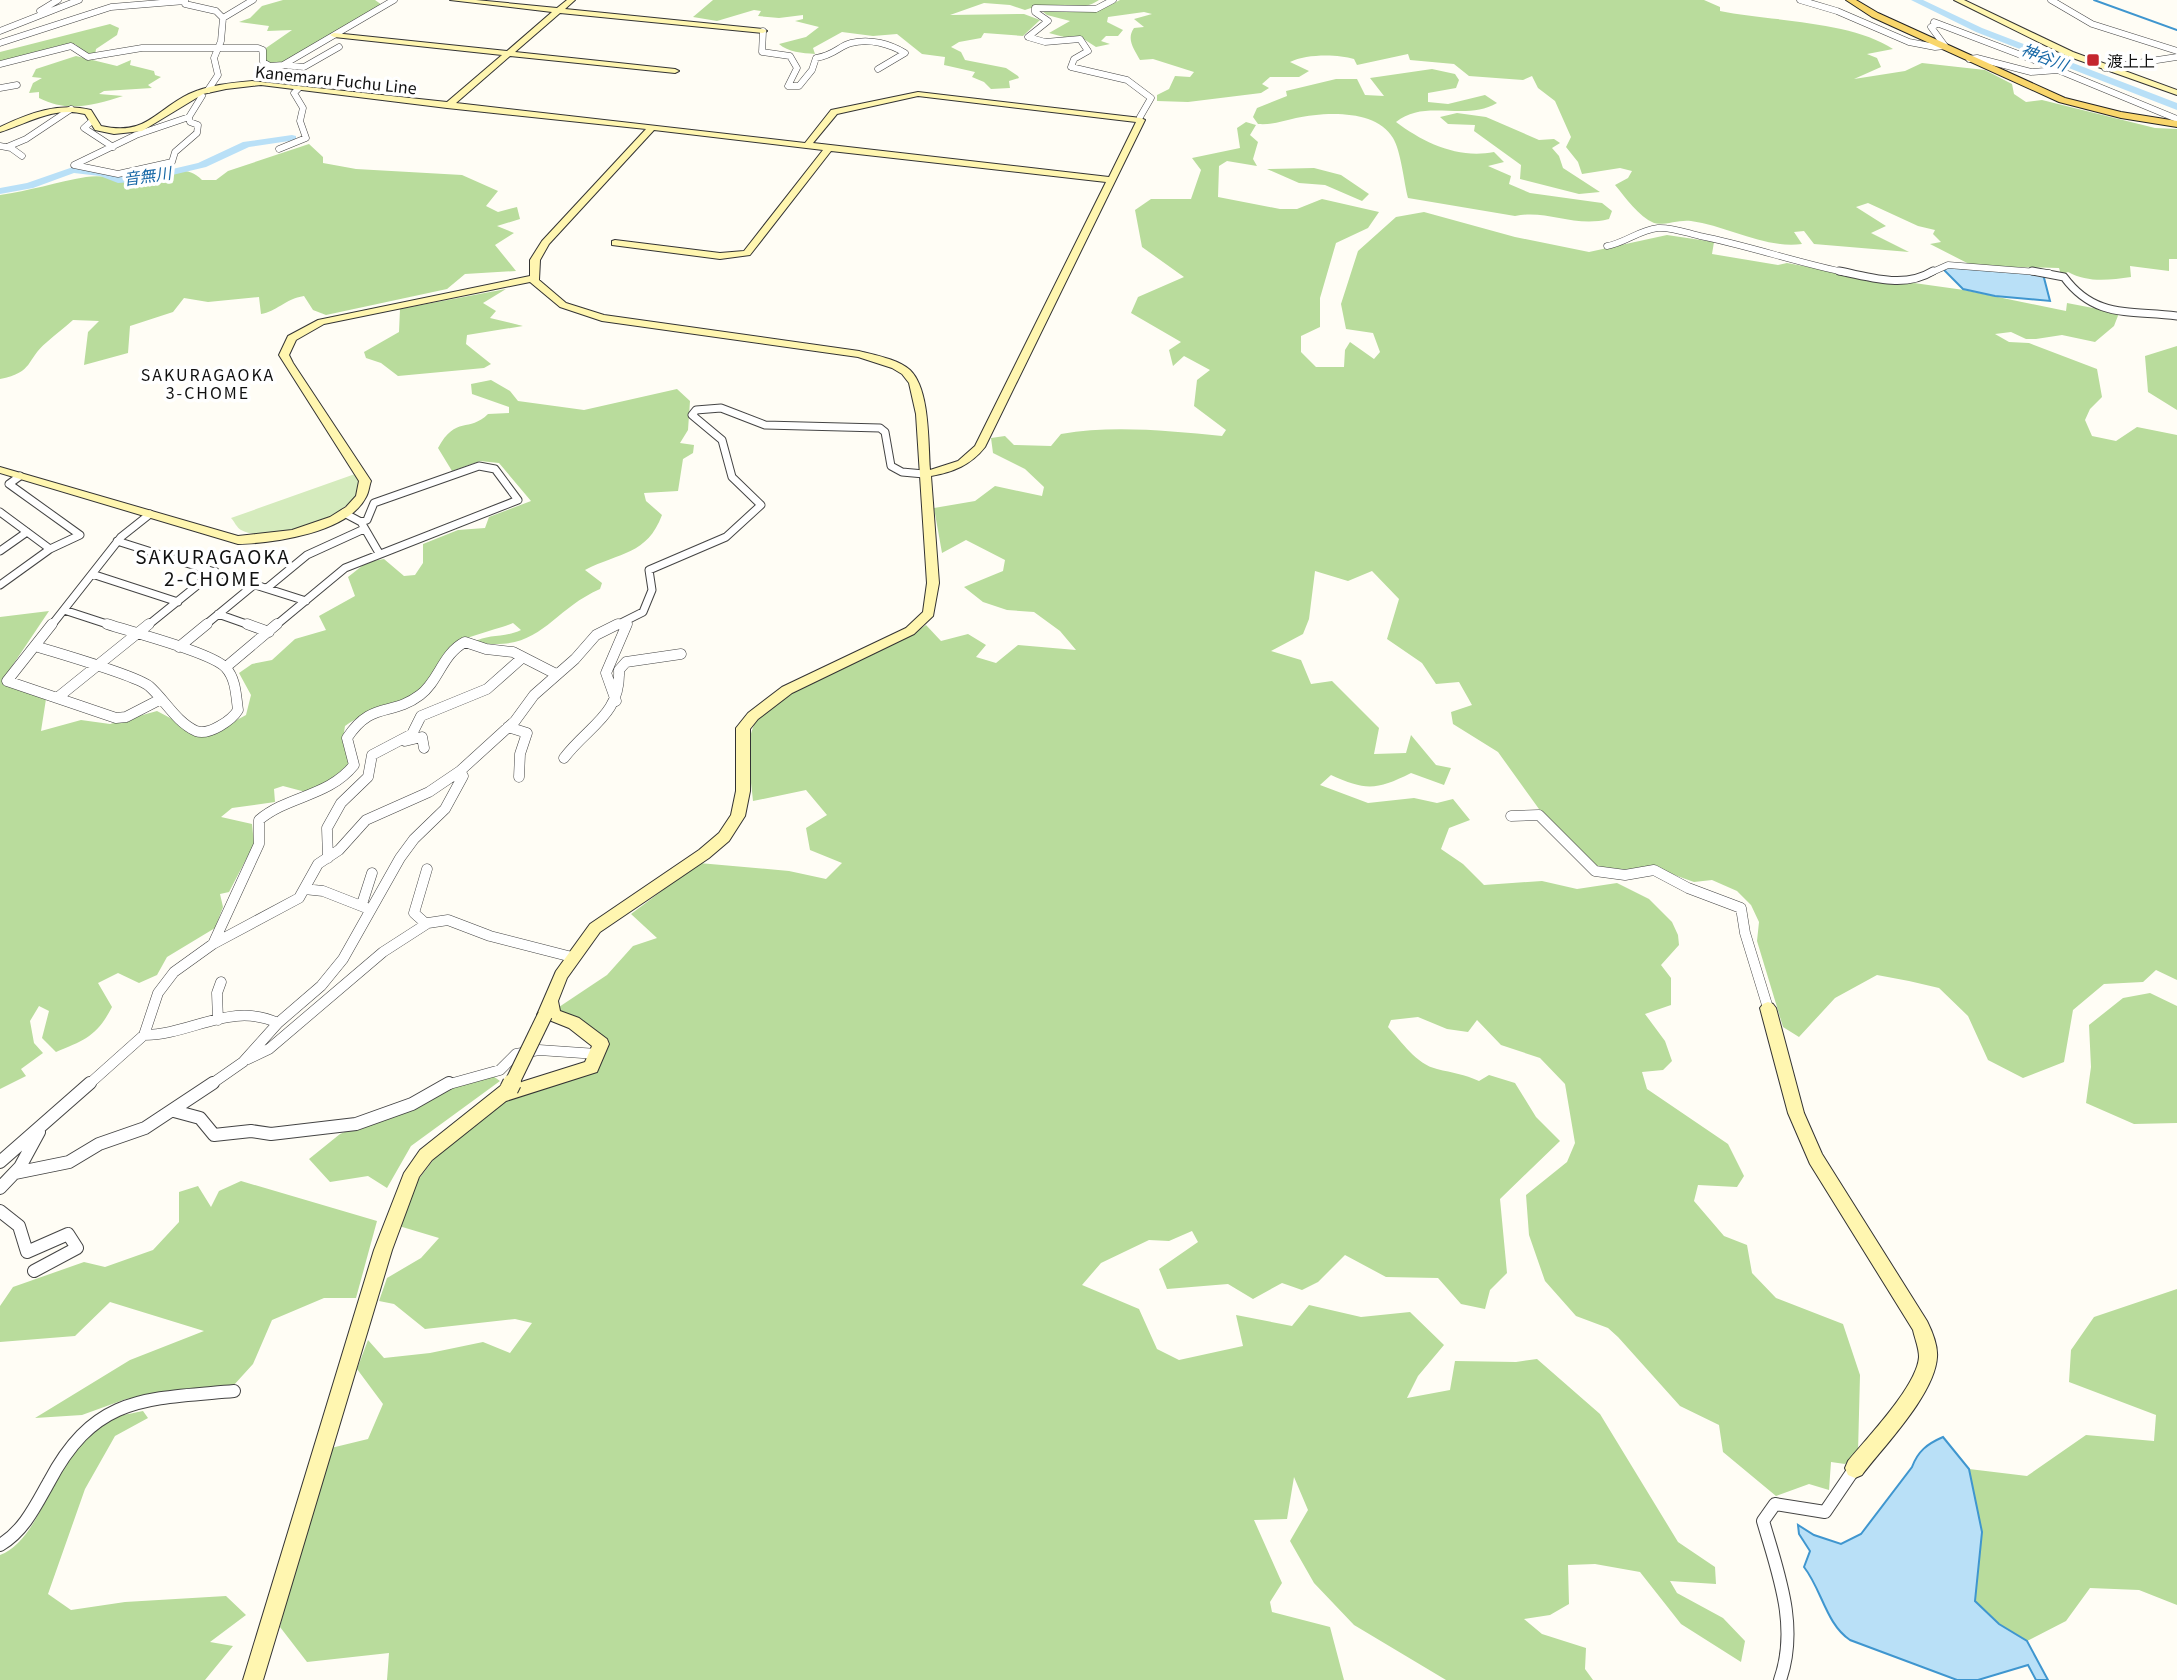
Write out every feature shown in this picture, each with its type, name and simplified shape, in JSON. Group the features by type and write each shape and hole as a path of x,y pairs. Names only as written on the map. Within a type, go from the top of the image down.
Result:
{"main road":[{"path":"1850,0 1875,15 1969,60 2063,100 2110,113 2177,122"}],"street":[{"path":"0,29 31,16 58,0"},
{"path":"0,29 79,0"},
{"path":"0,43 111,7 185,0 189,6 216,11 223,18 222,36 215,47 214,67 218,75 208,90"},
{"path":"223,18 253,0"},
{"path":"283,65 394,0"},
{"path":"454,0 763,31 762,52 790,56 797,68 787,83 788,86 799,86 812,70 816,58 832,55 852,43 888,43 905,53 878,69"},
{"path":"447,106 571,0"},
{"path":"0,1162 144,1035 166,981 213,944 299,898 318,864 339,850 366,820 429,792 460,771 508,727 534,695 596,635 643,612 652,590 649,570 726,537 761,505 732,477 725,447 716,432 694,420 692,415 703,407 718,406 746,420 765,425 880,428 885,432 888,464 891,470 897,473 925,474 955,469 969,460 979,447 1111,180 1139,117 1151,99 1127,80 1072,67 1074,59 1088,51 1080,39 1045,42 1028,37 1048,21 1035,12 1035,8 1049,5 1082,10 1107,6 1112,0"},
{"path":"1800,0 1843,13 1913,43 1944,48"},
{"path":"1958,0 2105,68 2177,93"},
{"path":"2051,0 2092,24 2177,51"},
{"path":"1944,48 1931,27 1935,23 2058,70 2177,122"},
{"path":"334,35 675,71"},
{"path":"0,64 71,46 88,57 132,49 215,47 258,48 263,50 263,62 270,66 304,67 339,47"},
{"path":"2105,68 2177,57"},
{"path":"1969,60 1977,58 2031,72 2058,70"},
{"name":"Kanemaru Fuchu Line","path":"72,108 88,112 99,128 121,132 156,123 208,90 261,83 1111,180"},
{"path":"0,88 17,85"},
{"path":"279,149 306,138 300,121 303,108 293,93 298,89"},
{"path":"189,117 190,122 198,125 197,133 175,152 172,162 118,174 74,165 136,135 174,125 189,117 202,96 198,94"},
{"path":"807,145 834,112 918,94 1139,117"},
{"path":"0,130 37,114 72,108"},
{"path":"4,146 31,138 54,116 72,108"},
{"path":"93,120 84,128 113,147"},
{"path":"506,1092 572,957 594,928 704,854 723,837 738,816 743,791 743,728 753,716 787,690 910,631 929,613 933,583 918,398 906,372 859,354 602,318 563,305 544,293 533,278 534,260 545,243 651,129"},
{"path":"4,146 22,156"},
{"path":"615,243 720,256 747,253 829,148"},
{"path":"1607,246 1618,244 1644,230 1662,228 1759,248 1809,265 1895,282 1920,279 1939,267 1948,265 2046,272 2064,277 2072,291 2092,307 2177,316"},
{"path":"0,470 238,540 260,542 286,537 344,513 354,506 365,487 365,481 284,355 292,338 321,322 533,278"},
{"path":"226,667 345,568 518,500 495,469 479,466 374,503 362,525 307,555 267,588"},
{"path":"0,586 50,549 80,535 9,484 20,476"},
{"path":"0,512 50,549"},
{"path":"344,513 362,525 379,553"},
{"path":"150,514 117,541 7,681 116,718 126,717 161,699"},
{"path":"0,551 27,532"},
{"path":"117,541 306,601"},
{"path":"57,698 215,571"},
{"path":"92,574 178,602"},
{"path":"179,647 255,584"},
{"path":"35,646 147,684 178,718 197,731 204,732 233,719 238,710 234,683 226,667 179,647 64,610"},
{"path":"218,614 269,632"},
{"path":"616,701 606,673 628,621"},
{"path":"213,944 259,844 259,820 268,810 319,795 345,777 354,765 347,738 361,716 424,692 456,645 465,642 486,649 513,652 556,674"},
{"path":"564,758 573,743 616,701 622,689 619,670 626,662 681,654"},
{"path":"400,741 412,734 421,716 487,689 523,658"},
{"path":"508,727 527,733 520,754 519,777"},
{"path":"328,858 327,828 341,803 368,777 372,755 386,745 422,737 424,748"},
{"path":"15,1173 69,1161 99,1144 145,1128 174,1111 186,1098 229,1074 243,1062 278,1023 321,986 343,959 366,906 414,839 445,809 463,776 460,771"},
{"path":"1511,816 1539,815 1595,871 1625,875 1654,870 1688,888 1741,908 1745,933 1796,1112 1815,1158 1921,1327 1929,1358 1923,1380 1825,1511 1775,1504 1763,1521 1790,1633 1788,1664 1780,1680"},
{"path":"424,922 414,913 427,869"},
{"path":"366,906 372,873"},
{"path":"304,889 323,891 366,906"},
{"path":"243,1062 269,1049 374,959 424,922 441,918 450,920 479,932 572,957"},
{"path":"218,1020 216,993 221,982"},
{"path":"253,1680 383,1250 412,1173 426,1155 448,1136 506,1092 591,1067 597,1054 601,1044 575,1023 553,1016 548,1007"},
{"path":"144,1035 159,1035 247,1013 268,1016 278,1023"},
{"path":"174,1111 200,1118 214,1135 251,1131 271,1134 356,1124 412,1104 453,1081 500,1070 516,1054 539,1050 597,1054"},
{"path":"0,1188 15,1173 43,1126"},
{"path":"0,1211 19,1227 27,1252 68,1234 77,1248 69,1255 34,1271"},
{"path":"0,1545 16,1537 70,1446 85,1428 110,1411 152,1400 234,1391"}],"green space":[{"path":"283,0 375,0 382,5 284,63 274,65 262,60 266,48 292,30 267,31 269,26 239,22 250,18 262,6"},
{"path":"713,0 1099,0 1081,7 1044,6 1025,10 1010,5 984,3 950,15 1024,14 1040,20 1023,36 984,33 981,38 959,42 951,47 961,52 965,60 1006,68 1019,78 1009,81 1010,88 991,89 984,82 972,77 975,72 944,65 945,57 922,54 897,34 873,36 842,32 813,48 815,54 810,54 779,44 806,37 819,27 795,21 803,19 803,15 779,18 758,16 761,11 754,10 717,21 693,17"},
{"path":"1120,0 1704,0 1720,7 1720,11 1833,27 1876,40 1893,49 1867,54 1877,58 1881,67 1854,79 1905,71 1922,63 1985,70 2012,84 2014,94 2026,102 2042,100 2155,128 2177,129 2177,259 2169,259 2169,271 2130,266 2131,277 2107,280 2083,278 2068,272 2061,275 2059,268 1973,266 1930,244 1941,242 1933,234 1935,230 1918,226 1868,203 1856,207 1886,226 1871,233 1909,252 1814,244 1804,231 1794,232 1802,244 1788,245 1691,221 1654,223 1638,211 1615,185 1628,178 1632,171 1620,168 1582,174 1578,162 1566,147 1571,137 1555,101 1538,88 1532,76 1523,80 1469,76 1454,64 1410,60 1408,54 1357,65 1354,59 1339,56 1304,57 1290,62 1309,71 1299,77 1270,77 1262,84 1269,88 1261,93 1188,102 1157,101 1157,95 1169,89 1175,76 1190,77 1194,72 1153,59 1140,60 1131,36 1134,28 1144,27 1134,19 1152,14 1144,12 1108,17 1107,22 1123,30 1118,36 1106,36 1101,41 1110,44 1096,47 1079,36 1064,37 1049,33 1070,21 1042,11 1104,8"},
{"path":"110,24 119,28 117,35 96,49 95,55 88,55 75,44 57,46 0,63 0,52"},
{"path":"76,56 117,66 131,60 130,65 154,71 155,75 161,77 148,85 152,88 104,91 99,94 123,96 81,106 50,103 39,98 39,92 29,93 33,83 42,78 32,77 36,69"},
{"path":"1432,69 1455,74 1459,80 1456,88 1428,93 1428,102 1448,104 1485,95 1497,103 1472,111 1420,112 1407,115 1396,122 1418,137 1442,148 1467,153 1494,152 1504,162 1488,166 1511,176 1509,184 1530,193 1602,203 1612,211 1609,219 1584,221 1527,214 1515,216 1408,198 1396,144 1385,129 1375,122 1362,117 1335,114 1258,124 1253,117 1257,108 1287,96 1286,91 1336,79 1357,79 1365,95 1384,96 1370,78"},
{"path":"1457,113 1486,117 1539,140 1554,139 1560,143 1552,148 1559,156 1563,168 1600,192 1579,194 1520,179 1521,165 1474,131 1475,125 1448,124 1440,117"},
{"path":"1246,122 1256,125 1250,135 1258,142 1253,159 1257,166 1227,161 1219,166 1218,197 1280,209 1297,209 1322,199 1379,212 1368,228 1336,243 1320,298 1320,327 1301,336 1301,352 1316,367 1344,367 1345,350 1350,342 1374,359 1380,352 1373,333 1346,329 1341,304 1358,251 1396,217 1424,212 1515,237 1589,252 1667,235 1714,242 1712,254 1778,265 1787,263 1895,283 1964,290 2066,311 2067,303 2119,313 2114,326 2095,342 2062,335 2026,339 2011,332 1995,334 2009,342 2029,343 2097,369 2102,397 2090,409 2085,420 2092,436 2116,441 2137,427 2177,435 2177,980 2156,970 2143,982 2104,984 2073,1010 2064,1062 2023,1078 1988,1060 1968,1016 1939,988 1877,975 1835,998 1799,1037 1783,1027 1757,941 1759,922 1751,905 1737,891 1712,880 1694,882 1652,867 1623,871 1593,867 1539,809 1498,752 1453,724 1451,712 1472,705 1459,682 1436,684 1422,663 1387,639 1399,599 1372,571 1348,581 1315,571 1309,619 1303,634 1271,651 1301,660 1311,684 1332,681 1379,728 1374,754 1406,753 1411,735 1436,765 1451,768 1444,785 1411,773 1389,783 1371,786 1353,784 1331,775 1320,785 1368,803 1414,798 1437,803 1453,799 1470,820 1449,828 1441,849 1463,864 1484,885 1542,881 1577,889 1617,883 1649,899 1672,922 1679,945 1661,965 1671,978 1671,1005 1645,1014 1665,1041 1672,1061 1663,1070 1642,1072 1647,1089 1728,1144 1744,1176 1737,1187 1698,1185 1694,1201 1724,1236 1747,1245 1752,1273 1776,1298 1843,1324 1860,1375 1858,1452 1845,1464 1831,1462 1829,1490 1809,1484 1776,1496 1723,1452 1719,1425 1680,1406 1618,1337 1608,1328 1576,1316 1545,1281 1529,1235 1526,1195 1567,1162 1575,1143 1565,1084 1540,1058 1501,1045 1477,1020 1468,1032 1447,1029 1418,1017 1391,1020 1388,1027 1410,1052 1429,1066 1479,1081 1489,1075 1515,1083 1536,1117 1560,1141 1500,1199 1507,1273 1490,1290 1485,1309 1461,1304 1438,1278 1386,1277 1345,1255 1318,1282 1302,1290 1282,1283 1253,1299 1228,1284 1167,1289 1159,1269 1198,1242 1192,1231 1169,1241 1149,1240 1101,1263 1082,1285 1139,1309 1157,1349 1179,1360 1243,1346 1236,1315 1292,1326 1309,1305 1361,1317 1410,1312 1444,1345 1418,1376 1407,1398 1450,1390 1455,1361 1516,1362 1537,1359 1600,1414 1678,1542 1715,1567 1716,1584 1670,1581 1677,1593 1723,1618 1745,1641 1741,1662 1681,1624 1640,1572 1595,1564 1568,1565 1569,1604 1550,1615 1524,1619 1542,1634 1586,1648 1585,1669 1593,1680 1446,1680 1354,1625 1314,1583 1290,1541 1308,1510 1294,1477 1287,1519 1254,1520 1282,1583 1270,1602 1272,1612 1330,1627 1344,1680 387,1680 389,1653 307,1662 280,1627 301,1541 331,1448 368,1439 383,1404 357,1369 368,1340 384,1358 430,1353 483,1342 510,1353 532,1323 515,1319 425,1329 394,1304 379,1301 387,1278 421,1258 439,1238 399,1226 412,1188 434,1159 514,1094 596,1068 605,1042 556,1009 607,975 633,946 657,938 631,914 699,863 789,871 826,879 842,863 810,850 806,828 827,815 806,790 753,801 750,740 756,721 767,708 786,695 886,648 926,625 941,641 968,634 986,645 976,657 996,663 1018,645 1076,650 1060,631 1034,612 1007,610 983,602 964,587 1003,571 1005,560 966,540 942,553 934,508 975,501 995,486 1042,496 1044,487 1025,469 993,453 991,438 1005,436 1014,445 1051,446 1061,434 1081,431 1141,430 1222,436 1226,430 1194,406 1197,380 1210,370 1184,356 1173,366 1169,350 1181,342 1131,313 1138,297 1184,277 1142,247 1135,210 1151,199 1191,199 1201,170 1192,158 1240,148 1237,128"},
{"path":"309,144 323,157 323,163 356,169 462,175 498,191 486,206 498,212 517,207 520,219 497,226 514,233 495,245 516,271 465,274 447,289 326,315 313,310 304,296 261,314 259,297 208,302 184,298 173,312 130,326 128,353 84,365 88,332 99,321 73,320 40,348 24,369 0,379 0,195 92,176 135,178 179,170 195,174 202,180 216,180 228,171"},
{"path":"1314,168 1341,175 1369,194 1362,201 1325,185 1299,183 1267,169"},
{"path":"506,289 483,303 496,311 490,318 523,326 467,335 466,344 491,364 484,368 398,376 381,363 366,358 364,352 399,332 400,309"},
{"path":"2177,346 2177,410 2148,392 2145,356"},
{"path":"491,380 510,391 518,401 584,410 677,389 690,401 688,430 680,443 694,445 693,453 683,459 678,491 644,493 646,501 662,515 656,528 649,538 631,551 585,570 602,583 600,589 582,598 543,629 515,642 474,642 521,630 513,623 460,641 449,648 430,682 419,693 345,726 343,739 350,769 317,795 283,786 274,789 275,802 232,808 221,817 252,824 254,844 229,892 220,894 223,907 215,928 167,957 157,975 139,983 118,973 98,983 112,1007 95,1031 75,1044 56,1052 42,1038 49,1011 39,1006 30,1021 34,1043 43,1053 21,1069 26,1076 0,1089 0,617 49,611 2,681 46,699 41,731 81,720 110,724 157,711 206,737 246,715 251,695 239,673 252,664 272,660 295,639 326,630 319,616 355,596 348,577 367,562 384,559 404,576 415,575 423,563 423,544 458,530 485,528 489,517 531,501 499,463 480,461 452,471 438,448 451,431 457,428 475,423 488,414 509,413 509,407 472,394 471,384"},
{"path":"355,474 362,487 354,498 342,509 308,526 289,532 255,534 240,529 231,518"},
{"path":"2150,993 2177,1006 2177,1123 2134,1124 2086,1103 2091,1067 2089,1025 2123,998"},
{"path":"493,1076 500,1081 411,1146 387,1188 368,1176 330,1182 309,1159 340,1134 452,1087"},
{"path":"241,1181 377,1221 356,1298 324,1298 272,1320 253,1364 233,1386 126,1399 82,1415 35,1418 130,1360 204,1331 110,1302 75,1336 0,1342 0,1306 13,1287 84,1262 105,1267 153,1250 179,1222 179,1192 198,1186 211,1207 219,1191"},
{"path":"2177,1289 2177,1605 2139,1590 2090,1588 2066,1621 2027,1641 1999,1625 1975,1601 1982,1532 1969,1469 2027,1476 2086,1435 2154,1441 2156,1415 2069,1382 2071,1350 2094,1317"},
{"path":"143,1411 148,1418 115,1436 85,1489 48,1594 71,1610 125,1602 226,1596 246,1615 210,1642 233,1646 205,1680 0,1680 0,1555 15,1546 28,1531 61,1471 86,1434 105,1420"}],"water":[{"path":"1946,267 2043,274 2050,301 1995,296 1963,289 1943,269"},
{"path":"1943,1437 1969,1469 1982,1532 1975,1601 1999,1624 2027,1641 2048,1680 2036,1680 2028,1665 1978,1680 1957,1680 1850,1640 1835,1625 1804,1567 1810,1551 1799,1534 1798,1525 1814,1535 1841,1544 1861,1534 1912,1467 1920,1452"}],"waterway":[{"name":"神谷川","path":"1916,0 1979,30 2177,107"},
{"path":"2094,0 2177,30"},
{"name":"音無川","path":"0,191 29,186 73,170 102,173 118,180 147,178 202,165 247,144 292,138"}],"place":[{"name":"渡上上","path":"2093,60"}],"district":[{"name":"SAKURAGAOKA 3-CHOME","path":"208,383"},
{"name":"SAKURAGAOKA 2-CHOME","path":"213,566"}]}
